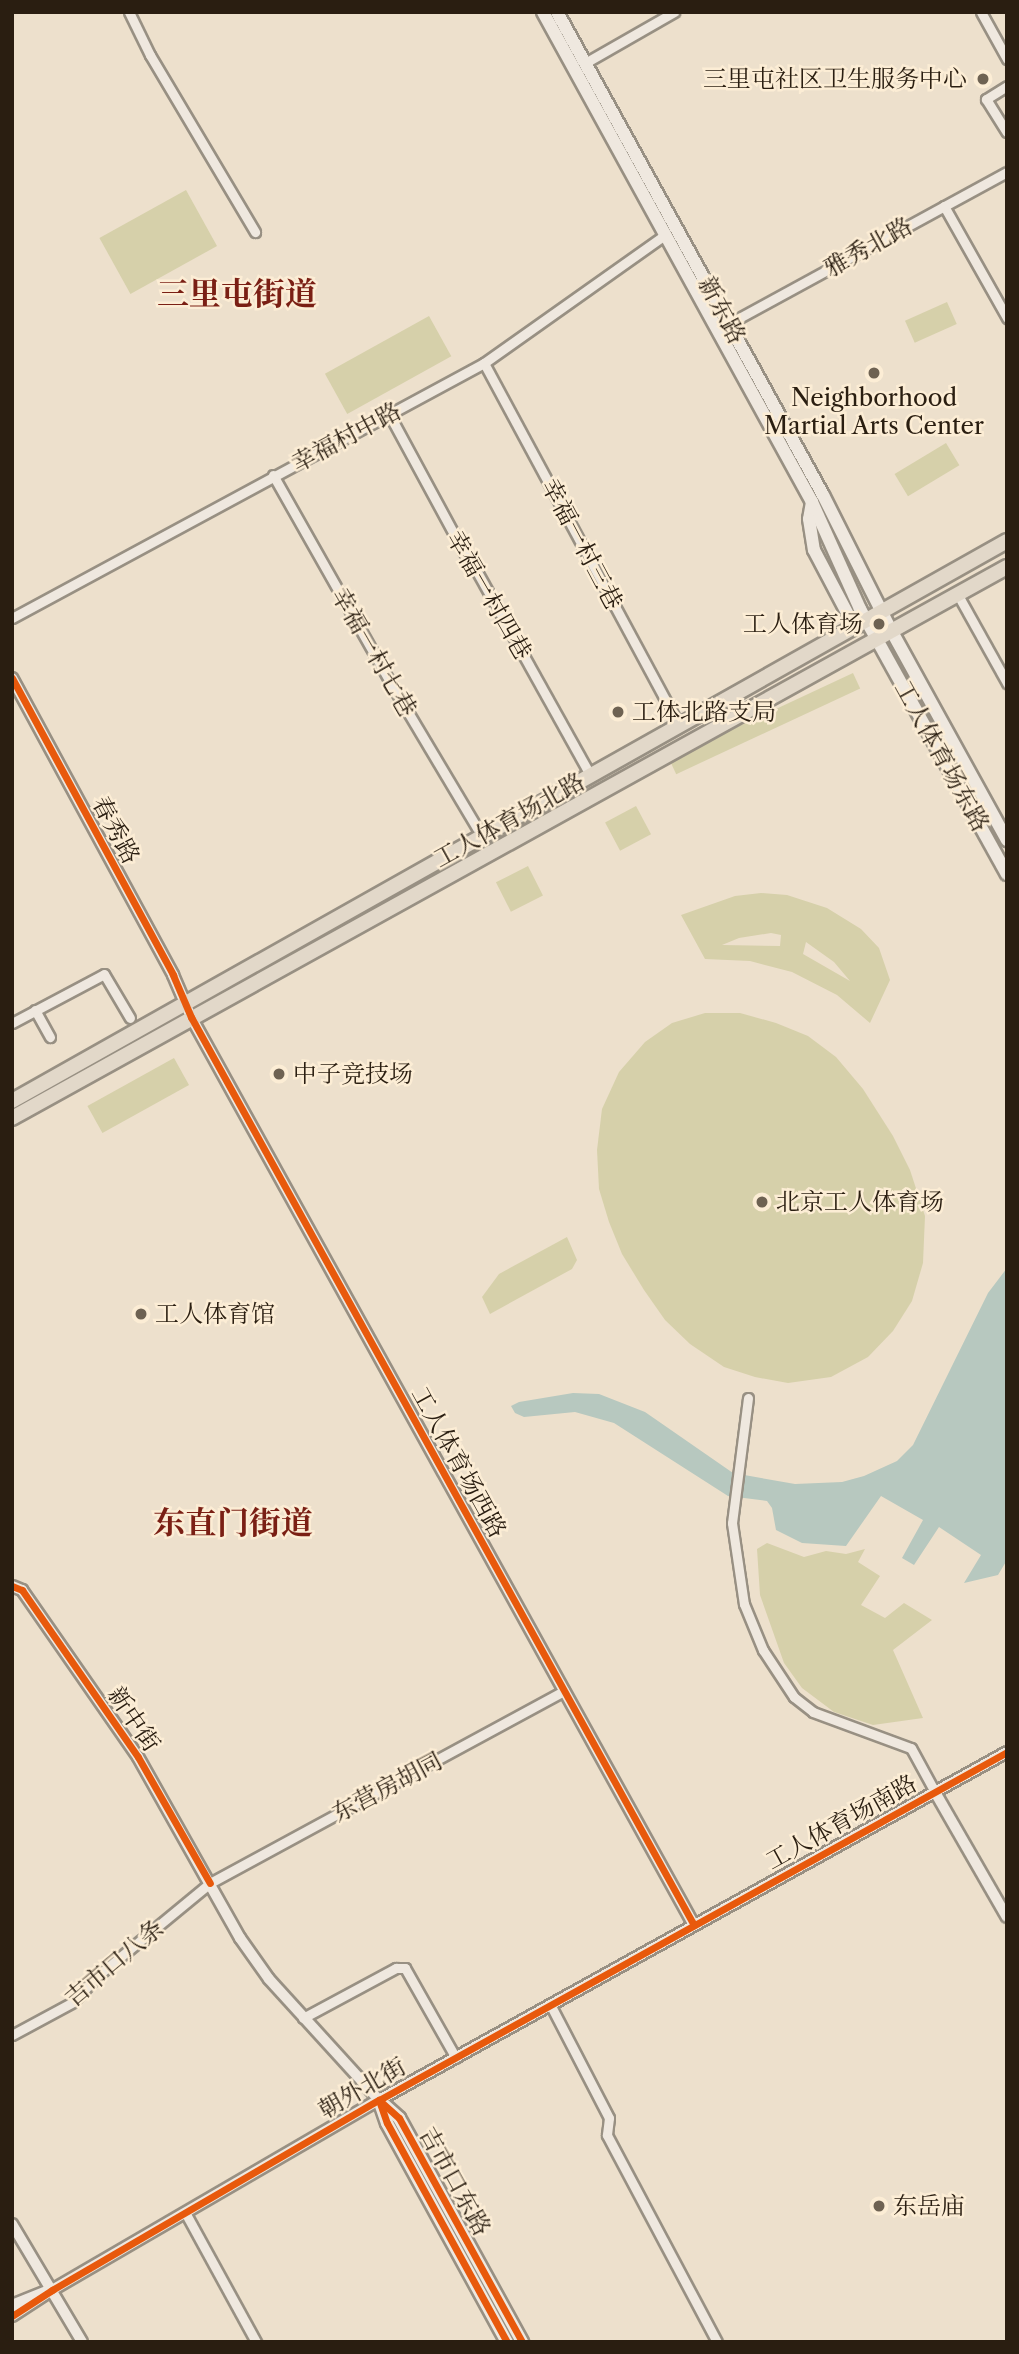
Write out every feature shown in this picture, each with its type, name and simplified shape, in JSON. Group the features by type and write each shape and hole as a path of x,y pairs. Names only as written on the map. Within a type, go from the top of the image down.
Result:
{"main road":[{"name":"新东路","path":"543,12 812,502 810,519 814,550 860,623"},
{"name":"新东路","path":"557,12 823,495 891,630"},
{"name":"工人体育场北路","path":"12,1101 1007,541"},
{"name":"工人体育场北路","path":"12,1118 1007,567"},
{"name":"工人体育场东路","path":"860,623 877,638 1007,874"},
{"name":"工人体育场东路","path":"891,630 1007,840"},
{"name":"吉市口东路","path":"379,2100 387,2123 507,2342"},
{"name":"吉市口东路","path":"379,2100 398,2118 522,2342"}],"street":[{"path":"129,12 150,55 255,232"},
{"path":"585,63 674,12"},
{"path":"981,12 1007,59"},
{"path":"1005,130 986,99 1007,86"},
{"name":"雅秀北路","path":"730,323 1007,172"},
{"path":"944,206 1007,318"},
{"name":"幸福村中路","path":"12,618 484,363 666,234"},
{"name":"幸福一村三巷","path":"484,363 679,725"},
{"name":"幸福一村四巷","path":"389,414 590,775"},
{"name":"幸福一村七巷","path":"273,475 390,682 477,828"},
{"path":"958,595 1007,683"},
{"name":"春秀路","path":"12,677 185,1002 191,1018"},
{"path":"12,1023 104,974 130,1018"},
{"path":"35,1010 50,1037"},
{"name":"工人体育场西路","path":"191,1018 694,1925"},
{"path":"748,1398 732,1505 732,1523 744,1604 777,1673 794,1697 813,1712 911,1748 935,1792"},
{"name":"新中街","path":"12,1586 22,1590 138,1757 210,1884"},
{"name":"东营房胡同","path":"210,1884 564,1691"},
{"name":"工人体育场南路","path":"694,1925 1007,1752"},
{"name":"工人体育场南路","path":"935,1792 1007,1917"},
{"name":"吉市口东路","path":"210,1884 240,1938 303,2018 379,2100"},
{"name":"吉市口八条","path":"12,2035 73,2002 96,1977 210,1884"},
{"name":"朝外北街","path":"12,2316 52,2290 379,2100 694,1925"},
{"path":"303,2018 396,1968 405,1968 456,2058"},
{"path":"551,2006 609,2118 607,2134 717,2342"},
{"path":"186,2214 256,2342"},
{"path":"12,2224 82,2342"},
{"name":"朝外北街","path":"12,2305 52,2290"}],"shaded area":[{"path":"186,190 217,246 130,294 99,238"},
{"path":"947,302 957,324 915,343 905,321"},
{"path":"429,316 451,356 347,414 325,374"},
{"path":"946,443 959,465 908,496 895,474"},
{"path":"853,673 860,688 676,774 669,759"},
{"path":"636,806 651,834 620,851 605,822"},
{"path":"528,866 543,895 511,912 496,882"},
{"path":"761,893 787,895 827,908 861,929 879,948 890,980 870,1023 837,995 792,972 750,961 705,959 681,915 735,896","holes":["771,933 781,935 780,946 722,945 739,938","806,942 834,962 850,981 803,954"]},
{"name":"北京工人体育场","path":"705,1013 740,1013 776,1023 808,1036 836,1057 863,1089 893,1136 910,1170 925,1216 923,1263 912,1301 893,1331 868,1357 831,1377 788,1383 755,1377 724,1367 690,1344 665,1320 644,1290 622,1254 609,1222 599,1189 597,1150 602,1109 619,1072 645,1042 672,1023"},
{"path":"174,1058 189,1085 102,1133 87,1106"},
{"path":"567,1237 577,1260 572,1269 490,1314 482,1297 499,1274"},
{"path":"1007,1268 1007,1560 998,1575 964,1583 981,1555 939,1527 914,1565 902,1558 923,1520 881,1496 846,1546 802,1543 776,1530 772,1508 767,1501 728,1496 614,1423 575,1412 524,1417 515,1413 511,1406 519,1402 573,1393 599,1394 645,1412 733,1473 795,1484 842,1482 864,1476 897,1461 913,1445 988,1293"},
{"path":"767,1543 804,1557 826,1551 846,1554 865,1549 858,1562 880,1576 861,1605 885,1618 904,1603 932,1620 893,1650 923,1718 873,1725 834,1712 802,1688 784,1663 760,1595 757,1549"}],"cycle path":[{"path":"12,678 173,975 191,1017 694,1925"},
{"path":"12,1586 22,1590 138,1757 210,1883"},
{"path":"12,2316 52,2290 379,2100 1007,1752"},
{"path":"379,2100 399,2118 522,2342"},
{"path":"380,2103 387,2123 507,2342"}],"place":[{"name":"三里屯社区卫生服务中心","path":"983,79"},
{"name":"Neighborhood Martial Arts Center","path":"874,373"},
{"name":"工人体育场","path":"879,624"},
{"name":"工体北路支局","path":"618,712"},
{"name":"中子竞技场","path":"279,1074"},
{"name":"北京工人体育场","path":"762,1202"},
{"name":"工人体育馆","path":"141,1314"},
{"name":"东岳庙","path":"879,2206"}],"district":[{"name":"三里屯街道","path":"237,294"},
{"name":"东直门街道","path":"233,1523"}]}
